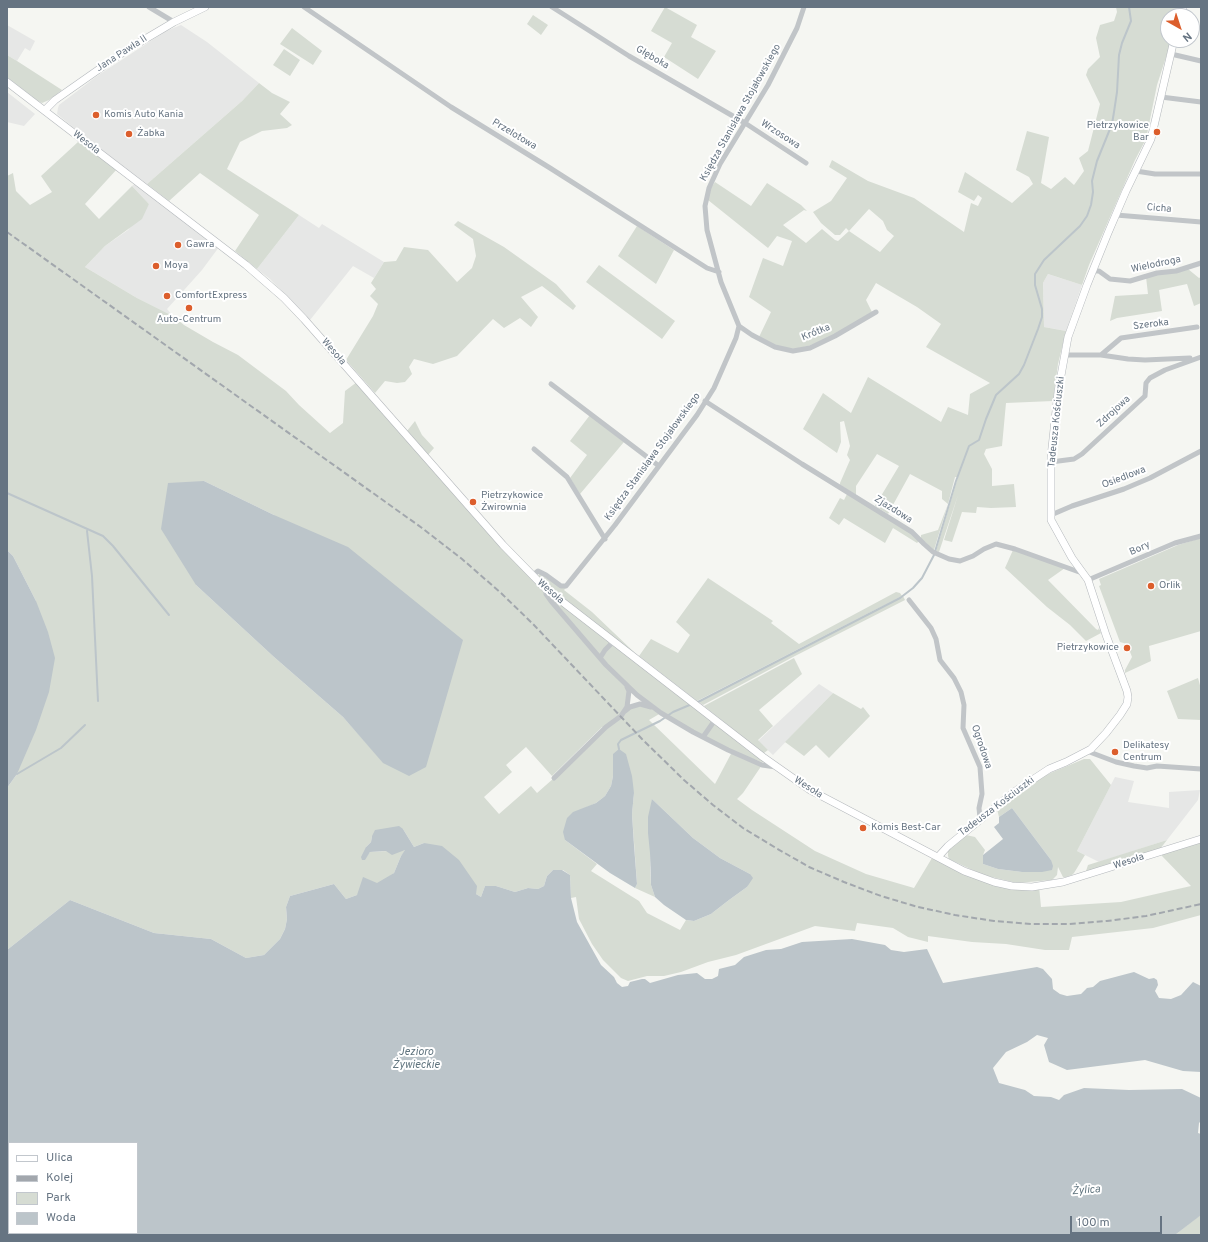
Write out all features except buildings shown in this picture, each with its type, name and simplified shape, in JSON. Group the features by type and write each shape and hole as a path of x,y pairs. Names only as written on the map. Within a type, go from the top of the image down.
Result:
{"main road":[{"name":"Jana Pawła II","path":"45,110 55,100 101,68 194,9 205,7"},
{"name":"Tadeusza Kościuszki","path":"938,857 948,846 980,818 1014,792 1049,770 1087,752 1101,739 1127,704 1127,691 1106,636 1088,580 1072,558 1052,520 1051,462 1058,392 1068,337 1116,215 1151,139 1172,48"},
{"name":"Wesoła","path":"7,82 246,265 284,298 503,545 546,589 776,767 820,795 974,875 1012,886 1032,887 1054,884 1088,876 1201,839"}],"street":[{"path":"149,7 174,22"},
{"name":"Przelotowa","path":"304,7 451,107 707,268 719,272"},
{"name":"Głęboka","path":"552,7 630,56 745,123"},
{"name":"Księdza Stanisława Stojałowskiego","path":"532,576 538,571 561,586 566,586 605,539 706,401 717,382 736,338 739,326 719,272 707,230 705,206 709,188 720,164 768,85 797,28 804,7"},
{"path":"1171,54 1201,61"},
{"path":"1161,97 1201,102"},
{"name":"Wrzosowa","path":"745,123 806,163"},
{"path":"1136,171 1155,174 1201,174"},
{"name":"Cicha","path":"1116,215 1201,222"},
{"name":"Wielodroga","path":"1093,271 1099,271 1110,279 1130,281 1157,273 1176,271 1201,263"},
{"name":"Krótka","path":"739,326 752,335 775,347 793,351 810,348 876,312"},
{"name":"Szeroka","path":"1101,354 1121,338 1197,327"},
{"path":"1065,355 1101,354 1128,359 1145,360 1199,357"},
{"name":"Zdrojowa","path":"1051,462 1074,459 1082,454 1145,396 1146,383 1150,378 1165,370 1199,357"},
{"path":"551,384 659,466"},
{"name":"Zjazdowa","path":"706,401 802,464 912,532 933,552 960,562 996,544 1015,549 1082,573"},
{"path":"534,449 567,477 605,539"},
{"name":"Osiedlowa","path":"1051,515 1072,506 1124,489 1150,478 1201,451"},
{"name":"Bory","path":"1088,580 1175,543 1201,536"},
{"path":"546,589 546,594 551,601 600,658 624,682 661,713 703,737 762,765 776,767"},
{"name":"Ogrodowa","path":"909,600 931,628 936,639 940,660 954,678 961,692 964,705 963,728 980,767 982,794 979,808 980,818"},
{"path":"600,658 613,642"},
{"path":"554,778 627,707 629,691 624,682"},
{"path":"623,712 630,707 640,704 656,709"},
{"path":"703,737 715,720"},
{"path":"1087,752 1116,762 1147,768 1157,766 1201,769"}],"shaded area":[{"path":"7,25 35,41 30,51 25,48 17,61 7,55"},
{"path":"181,25 207,42 259,83 242,101 147,184 91,142 57,114 58,108 59,105 97,76 166,31"},
{"path":"7,92 35,114 24,126 7,122"},
{"path":"137,182 219,247 202,270 167,309 173,316 137,298 85,267 105,246 128,230 149,204 132,186"},
{"path":"299,215 319,228 322,224 384,262 374,278 353,266 310,320 270,279 257,269"},
{"path":"1048,274 1082,285 1066,331 1044,327 1043,283"},
{"path":"819,684 833,693 773,755 758,741"},
{"path":"1115,777 1134,781 1128,802 1169,808 1169,792 1200,790 1198,800 1167,840 1099,862 1077,851"}],"green space":[{"path":"665,7 697,25 691,37 716,51 698,79 664,57 672,43 651,31"},
{"path":"1116,7 1180,7 1160,8 1160,48 1169,48 1157,85 1146,139 1135,160 1089,265 1082,285 1048,274 1043,283 1044,327 1066,331 1058,364 1053,401 1006,403 1002,446 986,449 984,454 992,469 992,486 1014,484 1016,507 977,507 976,513 962,512 952,542 944,540 958,495 939,552 936,551 958,477 955,477 948,504 942,499 942,491 910,474 888,514 875,506 899,466 877,454 856,486 856,495 840,485 850,460 847,455 850,446 844,421 840,422 841,442 837,453 803,429 823,393 851,413 868,377 941,422 948,407 968,415 970,394 990,383 926,347 941,324 917,307 876,283 866,300 872,312 834,335 809,346 794,349 775,346 759,337 771,312 749,297 763,258 783,266 792,241 777,236 768,248 708,200 711,188 715,182 751,206 767,183 801,205 807,211 804,210 783,225 806,243 822,229 838,241 849,231 846,228 840,235 835,235 821,223 813,212 831,201 847,178 829,167 832,160 868,181 914,198 964,232 971,203 978,206 982,198 978,195 974,201 958,192 965,172 1012,203 1033,184 1029,177 1016,170 1027,131 1049,137 1041,183 1051,189 1065,177 1074,185 1084,171 1079,158 1088,151 1100,104 1086,75 1088,69 1100,57 1096,38 1100,25 1114,21 1117,12","holes":["869,209 883,221 887,230 894,236 880,252 849,231"]},
{"path":"533,15 548,25 541,35 527,24"},
{"path":"292,28 322,51 313,65 280,44"},
{"path":"284,49 300,60 290,76 273,65"},
{"path":"7,55 62,90 49,100 42,103 38,101 7,77"},
{"path":"259,83 272,93 290,102 280,114 292,125 287,128 262,131 240,142 227,169 299,215 257,269 235,251 259,215 200,173 169,201 147,184 242,101"},
{"path":"78,142 87,144 118,168 85,204 99,219 132,186 149,204 142,219 105,246 85,267 137,298 173,316 184,325 238,355 286,391 330,433 343,423 345,391 357,382 532,576 776,767 739,754 762,765 743,793 737,799 815,851 866,874 914,888 932,858 984,879 1039,886 1041,907 1121,902 1191,886 1162,856 1162,852 1201,841 1201,915 1153,928 1072,937 1069,950 1045,950 1006,944 972,942 928,936 928,942 908,937 893,928 857,923 855,931 815,926 736,955 708,962 681,972 664,976 647,976 628,981 621,978 603,960 592,944 579,919 576,897 571,898 570,875 563,870 553,870 547,876 544,886 538,889 528,888 515,892 496,886 485,886 481,897 476,894 424,843 414,847 403,829 372,836 371,842 366,847 366,857 370,852 406,850 401,856 394,873 357,895 346,899 334,884 290,896 286,907 287,919 285,929 280,939 264,955 246,958 211,939 154,933 70,900 7,950 7,788 17,774 36,601 13,556 7,550 7,176 13,173 16,191 30,205 52,192 41,176","holes":["204,481 274,515 384,763 343,717 274,657 196,585","629,691 654,708 639,704 627,707","661,713 732,752 715,784 649,720","602,727 606,727 537,793 531,786 499,814 484,797 512,772 506,765 526,747 552,776","613,754 634,793 632,814 637,884 635,888 655,897 651,885 650,868 652,799 693,838 720,858 750,874 747,887 711,914 694,921 686,920 680,930 647,913 639,901 591,871 597,864 565,840 585,808 596,803 605,796 611,786 613,776"]},
{"path":"458,221 504,247 556,284 576,306 573,310 542,286 521,297 538,317 531,327 520,318 504,328 493,319 457,356 433,364 414,359 409,367 412,374 405,382 397,383 385,381 375,393 346,360 373,316 378,304 370,296 376,289 371,283 384,262 396,261 404,247 428,250 457,282 472,268 476,256 473,239 454,225"},
{"path":"637,226 674,250 656,284 618,256"},
{"path":"599,265 675,321 662,339 586,282"},
{"path":"1188,269 1199,278 1201,277 1201,303 1194,306 1187,284 1159,290 1162,311 1117,318 1110,321 1115,296 1148,294 1146,277"},
{"path":"590,415 624,442 580,494 570,478 587,455 570,441"},
{"path":"415,421 422,435 434,448 428,455 407,431"},
{"path":"847,494 911,533 919,541 917,543 893,528 885,543 844,518 839,525 829,518 840,498 844,500"},
{"path":"948,504 934,550 921,539 921,535 938,530"},
{"path":"1201,538 1201,631 1149,646 1151,661 1125,673 1125,670 1132,657 1127,644 1120,642 1099,586 1101,585 1099,579 1178,545"},
{"path":"1013,550 1065,568 1048,580 1096,629 1098,630 1099,628 1101,633 1086,641 1005,568"},
{"path":"540,573 566,588 564,590 592,612 634,652 633,653 570,604 538,576"},
{"path":"708,578 773,621 771,623 799,644 896,592 900,593 902,596 697,701 639,656 651,639 678,653 690,635 676,622"},
{"path":"903,596 905,600 703,705 699,702"},
{"path":"794,658 802,674 759,710 773,726 758,740 768,750 764,753 762,753 704,706"},
{"path":"1198,678 1201,689 1201,720 1178,719 1167,691"},
{"path":"833,693 861,709 863,707 870,716 829,758 816,745 804,756 785,742"},
{"path":"1084,759 1090,759 1111,785 1077,851 1085,855 1072,875 1063,877 1058,867 1057,875 1052,880 1017,883 983,875 949,859 948,850 966,835 975,837 985,850 983,855 983,864 998,869 1022,872 1051,860 1012,808 999,817 997,809 1041,777"},
{"path":"1167,840 1160,849 1088,872 1086,871 1088,865"},
{"path":"7,1202 8,1234 69,1235 7,1235"},
{"path":"1200,1215 1201,1235 1175,1235"}],"water":[{"path":"204,481 274,515 348,547 463,640 426,767 409,776 383,763 343,717 274,657 196,585 161,529 168,483"},
{"path":"7,550 13,556 36,601 48,632 55,658 49,692 36,730 17,774 7,788"},
{"path":"619,749 626,754 632,776 634,793 632,814 637,884 635,888 610,873 565,840 563,832 567,818 573,812 596,803 605,796 611,786 613,776 613,754"},
{"path":"652,799 693,838 720,858 750,874 753,878 747,887 711,914 694,921 686,920 655,897 651,885 648,833 648,817"},
{"path":"1012,808 1051,860 1053,866 1052,870 1042,872 1022,872 998,869 983,864 983,855 1003,839 994,827 999,823 999,817"},
{"name":"Jezioro Żywieckie","path":"399,826 403,829 414,847 424,843 442,846 459,860 477,886 476,894 481,897 485,886 496,886 515,892 528,888 538,889 544,886 547,876 553,870 562,870 570,875 571,898 577,922 601,965 622,987 628,986 630,982 642,979 645,979 650,983 678,975 697,973 705,979 712,979 718,976 719,969 735,965 744,957 766,950 781,949 802,942 852,939 885,945 891,950 904,952 927,949 943,983 1037,967 1043,969 1052,979 1053,989 1060,994 1067,996 1081,994 1087,988 1093,987 1100,981 1134,972 1149,979 1154,978 1157,980 1158,985 1155,991 1159,998 1171,999 1181,995 1193,982 1201,986 1201,1072 1183,1071 1145,1060 1067,1070 1049,1062 1044,1045 1048,1038 1037,1035 1027,1042 1006,1052 993,1068 999,1083 1025,1090 1034,1096 1051,1097 1059,1100 1064,1095 1084,1088 1129,1090 1182,1089 1201,1098 1201,1121 1199,1123 1198,1133 1201,1134 1201,1215 1175,1235 69,1235 138,1234 138,1142 8,1142 7,1202 7,950 70,900 154,933 211,939 246,958 264,955 280,939 285,929 287,919 286,907 290,896 334,884 346,899 357,895 363,877 377,883 394,873 405,850 392,855 386,851 370,852 365,860 362,860 361,857 366,847 371,842 375,830"}],"waterway":[{"path":"696,703 900,598 913,588 922,578 934,555 956,481 969,446 979,440 996,395 1019,374 1038,329 1042,317 1042,309 1035,285 1035,274 1044,260 1080,226 1087,216 1091,205 1093,192 1092,181 1097,161 1112,124 1117,92 1119,55 1131,21 1129,7"},
{"path":"7,493 103,536 113,546 169,615"},
{"path":"87,531 92,576 98,701"},
{"path":"619,749 618,744 621,740 660,721 673,712 692,704"},
{"path":"17,774 61,748 85,725"}],"railway":[{"path":"7,232 422,528 462,559 501,593 533,624 642,739 684,780 743,828 809,867 881,896 918,907 994,921 1031,924 1069,924 1107,921 1146,916 1201,904"}],"place":[{"name":"Komis Auto Kania","path":"96,115"},
{"name":"Pietrzykowice Bar","path":"1157,132"},
{"name":"Żabka","path":"129,134"},
{"name":"Gawra","path":"178,245"},
{"name":"Moya","path":"156,266"},
{"name":"ComfortExpress","path":"167,296"},
{"name":"Auto-Centrum","path":"189,308"},
{"name":"Pietrzykowice Żwirownia","path":"473,502"},
{"name":"Orlik","path":"1151,586"},
{"name":"Pietrzykowice","path":"1127,648"},
{"name":"Delikatesy Centrum","path":"1115,752"},
{"name":"Komis Best-Car","path":"863,828"}],"water label":[{"name":"Żylica","path":"1086,1191"}]}
